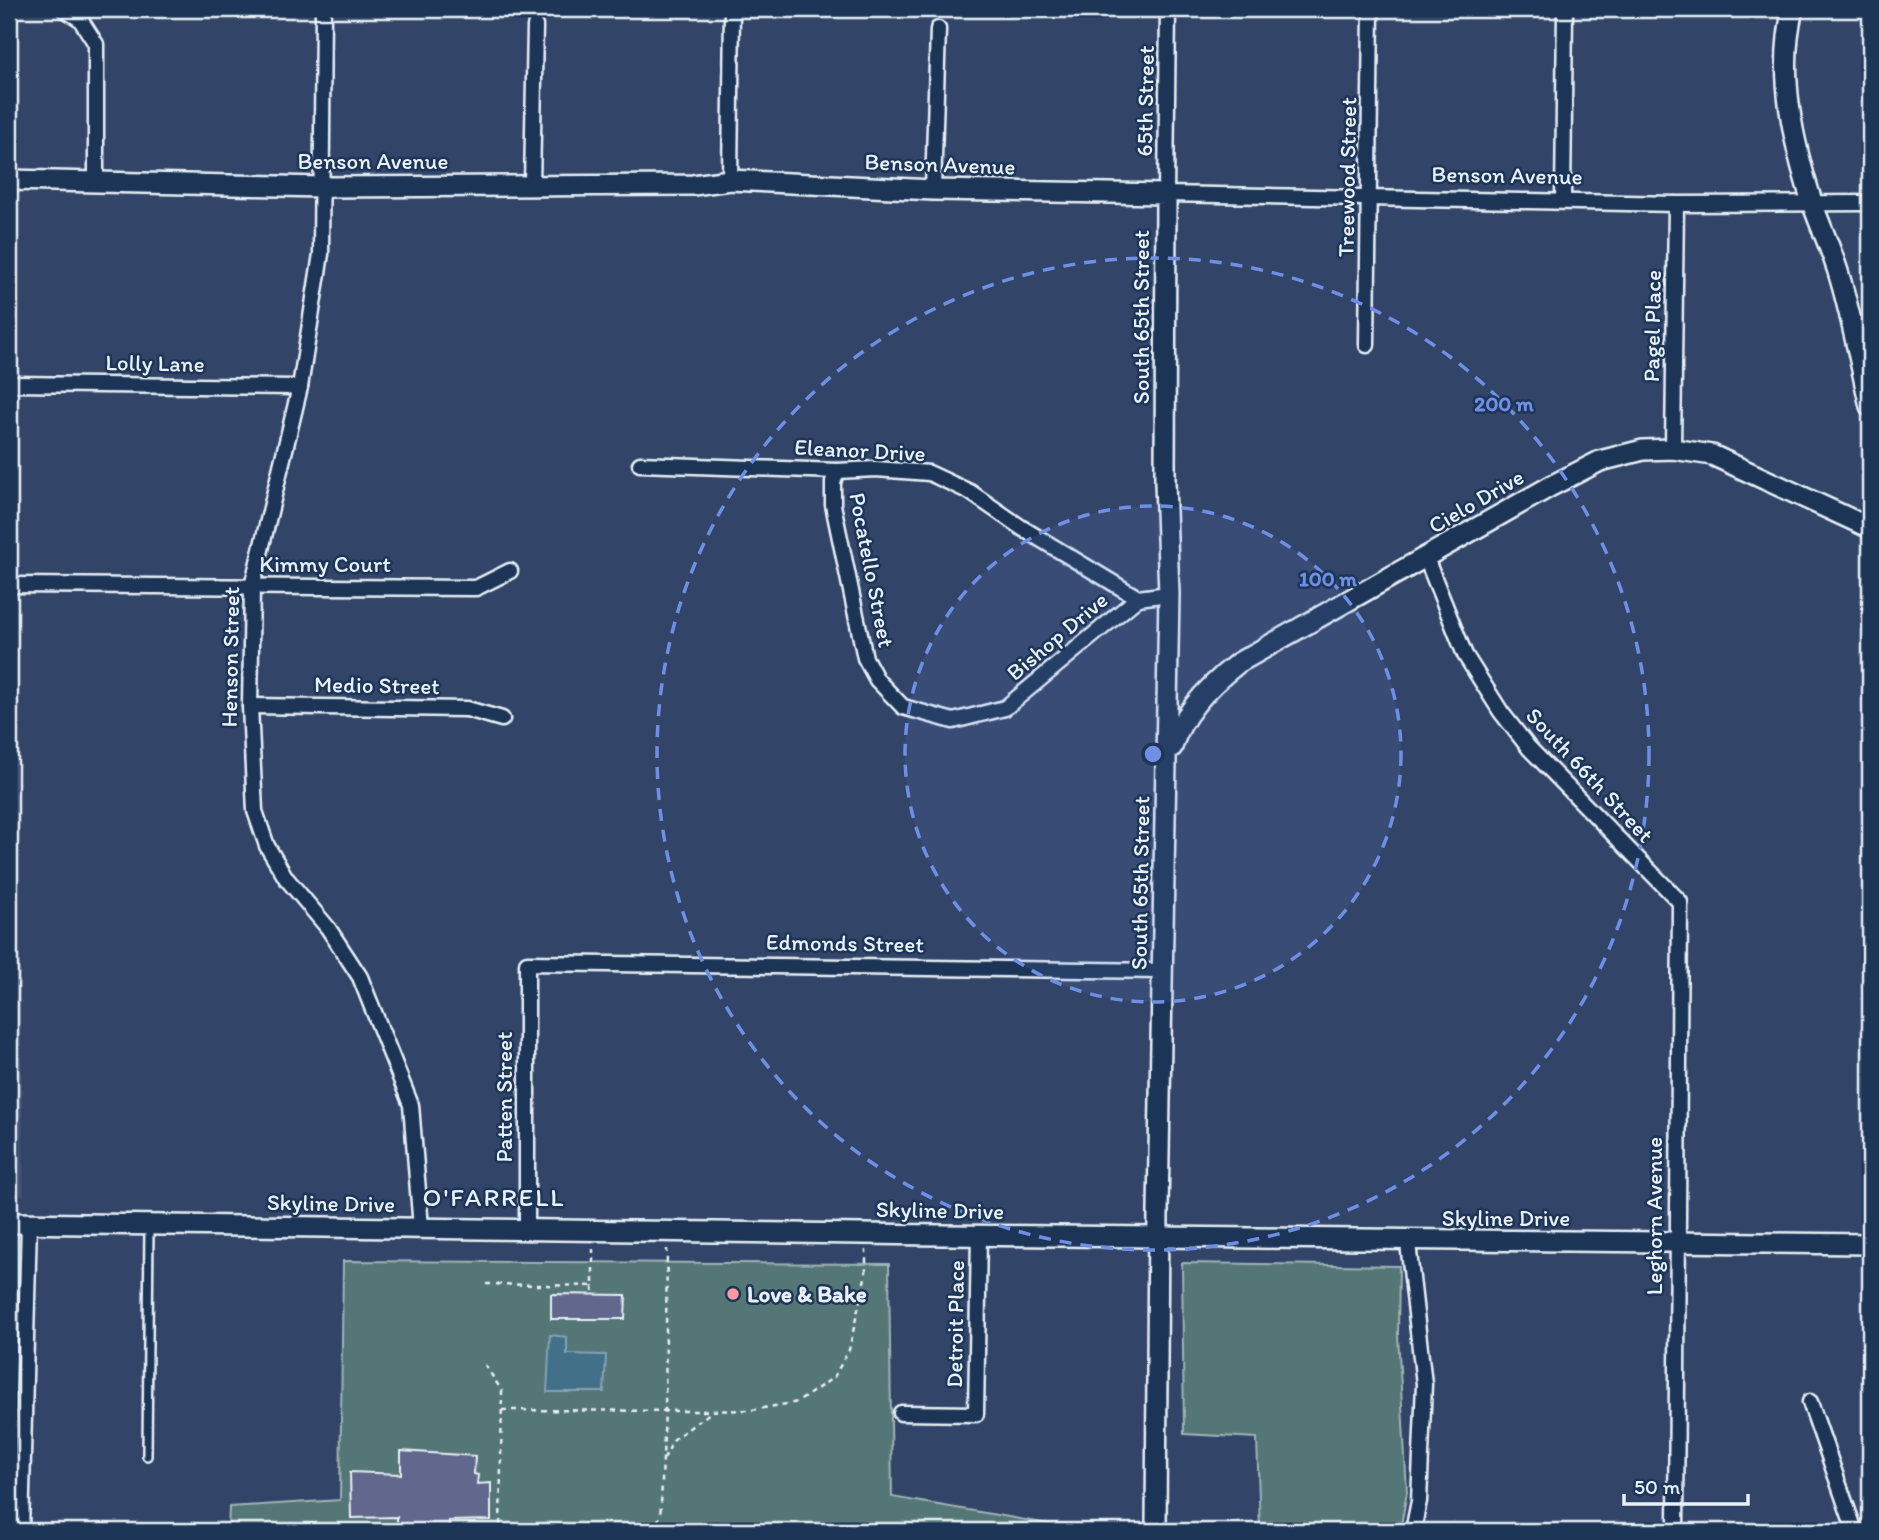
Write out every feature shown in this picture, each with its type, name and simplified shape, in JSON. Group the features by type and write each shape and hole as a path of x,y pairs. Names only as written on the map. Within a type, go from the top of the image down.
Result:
{"street":[{"path":"64,9 80,19 96,44 96,182"},
{"name":"Henson Street","path":"323,9 320,264 300,387 252,587 250,706 255,811 267,846 286,878 328,928 360,976 411,1105 421,1228"},
{"path":"730,180 732,9"},
{"name":"65th Street","path":"1166,194 1168,9"},
{"name":"Treewood Street","path":"1367,345 1371,9"},
{"path":"1563,200 1565,9"},
{"path":"1793,9 1788,52 1788,87 1793,131 1813,205 1839,275 1870,406"},
{"path":"532,186 535,26"},
{"path":"933,190 938,29"},
{"name":"Benson Avenue","path":"9,180 321,187 693,185 730,180 933,190 1676,204 1870,203"},
{"name":"South 65th Street","path":"1156,1531 1169,594 1165,482 1166,194"},
{"name":"Pagel Place","path":"1673,449 1676,204"},
{"name":"Lolly Lane","path":"9,384 300,387"},
{"name":"Cielo Drive","path":"1167,765 1177,732 1191,709 1223,674 1238,663 1550,486 1600,461 1643,450 1673,449 1712,455 1870,528"},
{"name":"Eleanor Drive","path":"640,464 837,471 876,469 929,473 970,492 1022,528 1138,598"},
{"name":"Pocatello Street","path":"837,471 833,482 833,505 865,658 877,680 903,707 953,721 1005,708"},
{"name":"South 66th Street","path":"1426,558 1465,655 1501,712 1529,748 1680,902"},
{"name":"Kimmy Court","path":"9,584 476,588 510,571"},
{"path":"1138,598 1169,594"},
{"name":"Bishop Drive","path":"1005,708 1138,598"},
{"name":"Medio Street","path":"250,706 467,709 502,719"},
{"name":"Leghorn Avenue","path":"1676,1531 1680,902"},
{"name":"Edmonds Street","path":"527,963 1163,971"},
{"name":"Patten Street","path":"527,963 527,1230"},
{"name":"Skyline Drive","path":"9,1223 1408,1243 1870,1244"},
{"path":"21,1531 15,1456 29,1223"},
{"name":"Detroit Place","path":"901,1413 976,1414 979,1235"},
{"path":"1408,1243 1424,1384 1419,1501 1413,1531"},
{"path":"1810,1402 1855,1531"}],"lane":[{"path":"147,1456 149,1225"}],"path":[{"path":"593,1295 594,1231"},
{"path":"653,1531 660,1516 663,1462 667,1232"},
{"path":"502,1410 752,1410 798,1402 834,1377 849,1350 866,1273 866,1234"},
{"path":"486,1284 593,1286"},
{"path":"485,1365 502,1391 500,1531"},
{"path":"663,1462 674,1439 712,1411"}],"shaded area":[{"path":"9,709 15,709 24,1195 9,1195"},
{"path":"550,1335 567,1337 567,1354 606,1355 604,1392 547,1392"}],"green space":[{"path":"343,1261 889,1264 892,1497 1090,1531 228,1531 229,1507 340,1500"},
{"path":"1182,1263 1399,1266 1398,1335 1407,1492 1400,1531 1260,1531 1257,1438 1184,1434"}],"building":[{"path":"551,1294 626,1295 625,1319 551,1319"},
{"path":"401,1451 475,1456 474,1474 478,1475 477,1484 491,1483 491,1520 449,1521 448,1531 397,1531 397,1517 351,1518 350,1472 401,1474"}],"place":[{"name":"Love & Bake","path":"733,1294"}],"district":[{"name":"O'FARRELL","path":"494,1197"}]}
